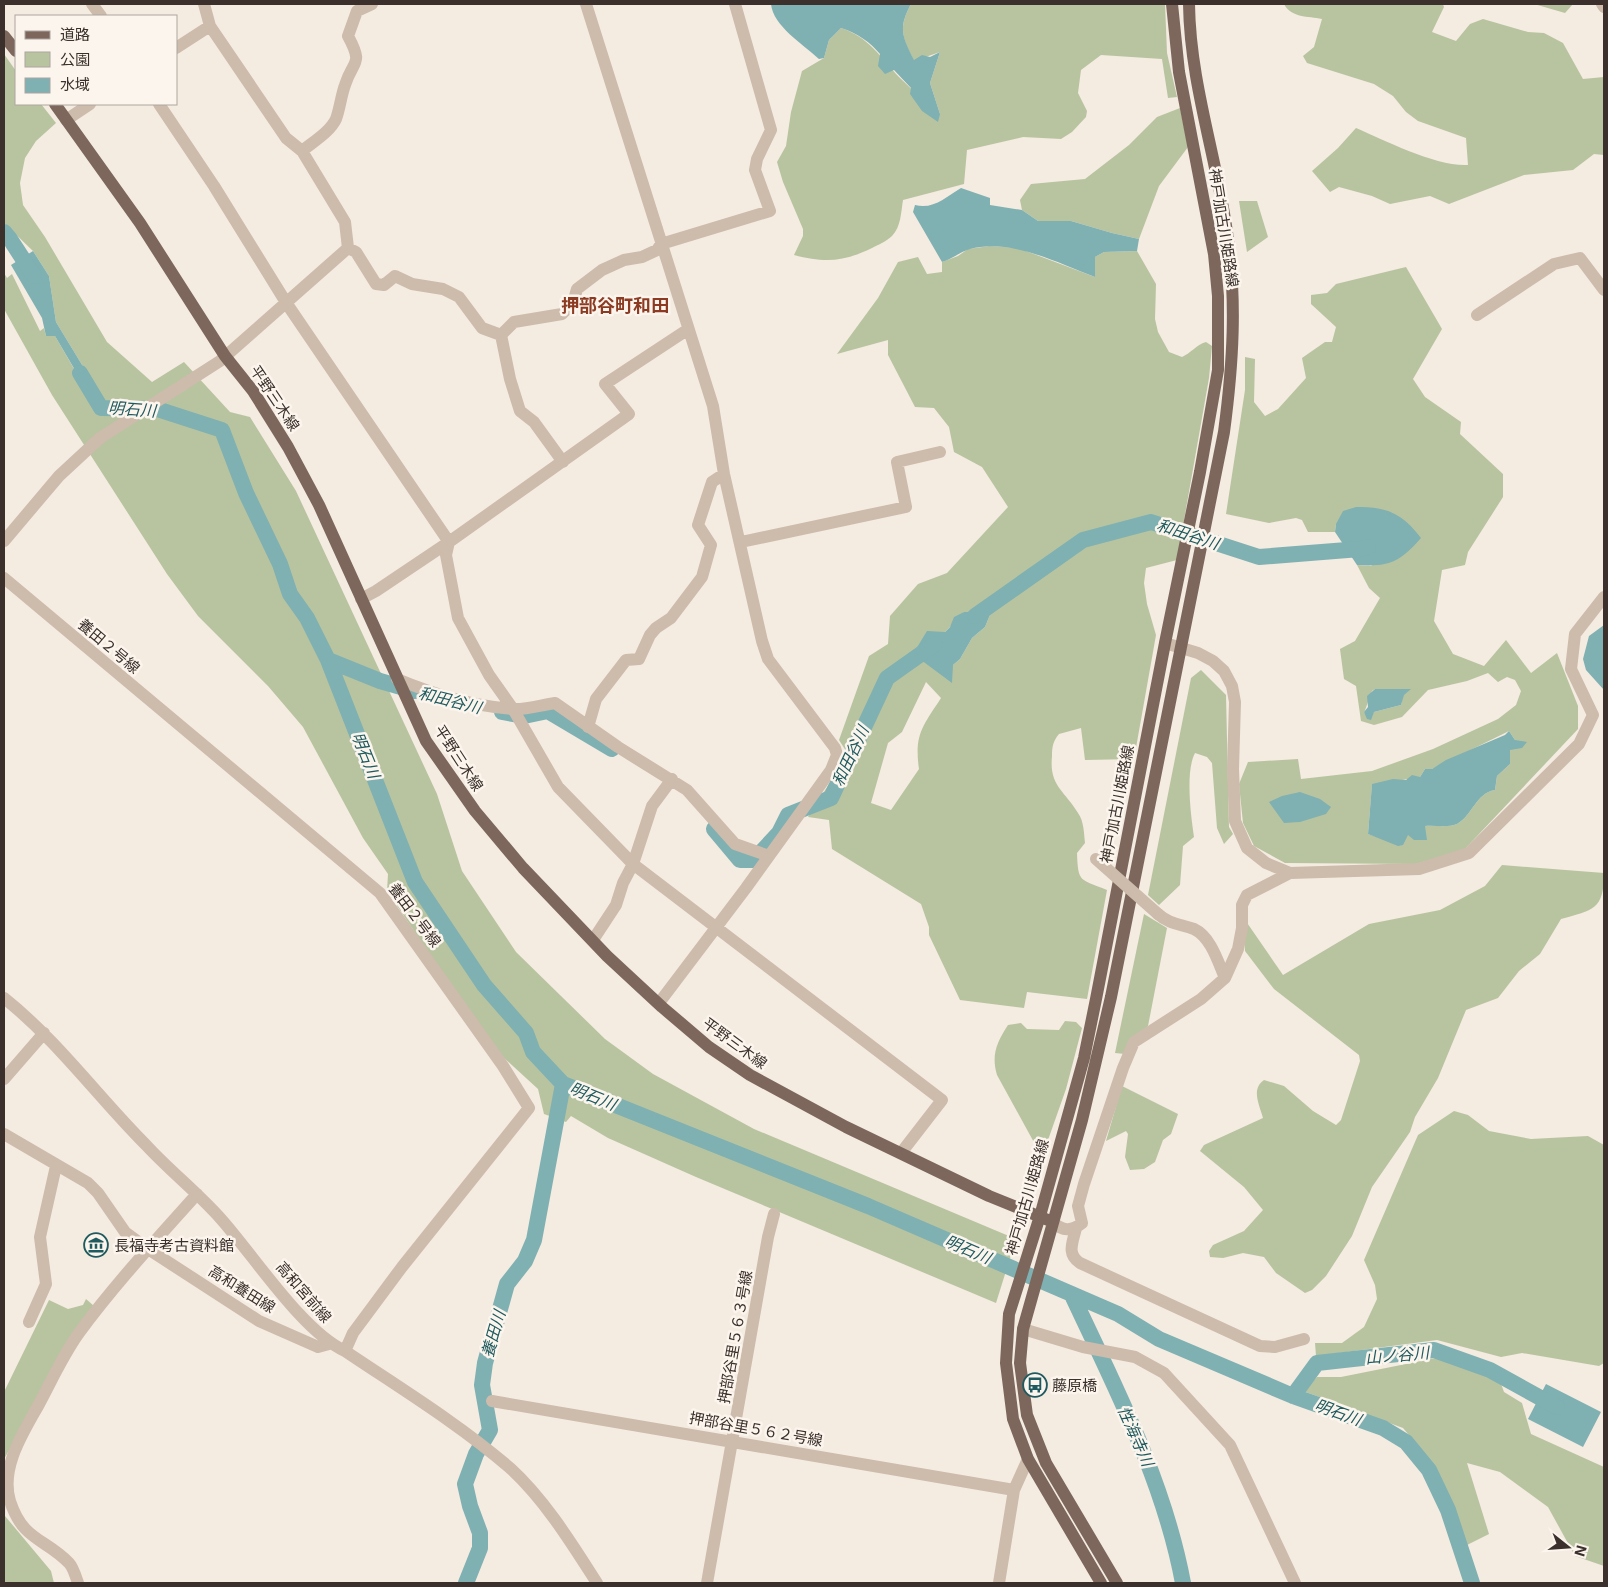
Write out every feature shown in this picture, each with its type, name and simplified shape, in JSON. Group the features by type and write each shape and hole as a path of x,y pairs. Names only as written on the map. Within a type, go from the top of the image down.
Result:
{"main road":[{"name":"神戸加古川姫路線","path":"1101,1583 1028,1459 1012,1410 1006,1363 1009,1314 1040,1216 1084,1058 1218,370 1219,332 1214,254 1179,72 1172,4"},
{"name":"神戸加古川姫路線","path":"1117,1583 1046,1463 1027,1416 1020,1363 1023,1325 1082,1120 1112,997 1224,432 1235,326 1234,289 1227,231 1194,66 1189,4"},
{"path":"4,36 15,50"},
{"name":"平野三木線","path":"56,105 140,223 222,359 253,391 288,447 319,505 426,741 475,811 523,868 607,956 709,1047 750,1076 989,1196 1052,1222"}],"street":[{"path":"92,4 100,15"},
{"path":"204,4 210,26 286,138 302,151 346,222 348,248"},
{"path":"302,151 324,134 335,121 345,84 356,64 356,50 348,36 357,11 372,4"},
{"path":"586,4 712,406 724,474 741,542 757,626 768,659 814,718 835,748 837,755 831,770 717,927 659,1003"},
{"path":"501,335 514,322 562,314 573,303 577,289 602,270 624,260 642,258 657,250 661,244 770,211 755,170 757,159 771,130 735,4"},
{"path":"178,47 210,26"},
{"path":"66,120 88,105"},
{"path":"161,105 214,186 287,304 449,542 446,555 458,618 489,675 514,709 558,787 633,864 942,1100 901,1153"},
{"path":"4,541 59,476 100,438 222,359 287,304 348,248"},
{"path":"348,248 356,252 376,284 384,285 395,276 412,284 443,289 460,297 482,328 501,335"},
{"path":"1477,315 1554,264 1580,258 1604,290"},
{"path":"361,598 376,591 449,542 629,414 605,384 687,330"},
{"path":"501,335 510,379 520,411 534,422 564,462"},
{"path":"741,542 906,507 898,462 940,452"},
{"path":"588,727 596,699 626,660 639,659 650,635 656,628 671,618 702,577 711,544 698,525 712,482 724,474"},
{"name":"養田２号線","path":"4,578 380,893 503,1066 529,1108 402,1267 353,1333 344,1351"},
{"path":"1165,643 1198,653 1213,661 1224,671 1232,686 1235,702 1233,770 1235,821 1247,848 1266,863 1290,873 1419,869 1469,853 1579,744 1593,715 1571,669 1575,634 1604,597"},
{"path":"399,684 476,704 514,709 555,704 687,790 736,844 769,856"},
{"path":"593,940 616,905 623,883 633,864 652,806 672,779"},
{"path":"1096,860 1166,922 1195,930 1210,945 1225,978"},
{"path":"1290,873 1247,895 1242,905 1242,928 1238,949 1225,978 1201,999 1134,1042 1123,1068 1084,1184 1078,1206 1082,1223 1076,1228 1070,1253 1080,1263 1260,1346 1275,1347 1304,1339"},
{"name":"高和宮前線","path":"4,998 44,1033 146,1146 221,1219 303,1317 329,1344 344,1351 437,1412 510,1469 549,1513 592,1580"},
{"path":"7,1071 44,1033"},
{"name":"高和養田線","path":"4,1134 88,1183 98,1192 125,1232 259,1321 318,1348 329,1344"},
{"path":"29,1322 46,1284 40,1237 56,1166"},
{"path":"78,1583 70,1563 28,1533 16,1517 9,1499 10,1462 20,1438 78,1334 148,1249 197,1194"},
{"name":"押部谷里５６３号線","path":"707,1583 768,1237 774,1214"},
{"name":"神戸加古川姫路線","path":"1052,1222 1060,1229 1069,1230 1076,1228"},
{"path":"1023,1325 1083,1347 1118,1352 1135,1357 1164,1373 1230,1445 1295,1583"},
{"name":"押部谷里５６２号線","path":"492,1401 1014,1490"},
{"path":"999,1583 1014,1490 1028,1459"}],"green space":[{"path":"911,4 1165,4 1167,53 1177,97 1168,98 1162,59 1101,55 1081,70 1078,93 1087,111 1086,117 1072,132 1061,139 1023,137 967,150 964,184 903,200 897,228 892,236 885,241 862,253 834,260 794,255 803,236 803,229 783,182 777,162 786,146 791,112 802,71 824,58 829,40 841,28 867,42 904,82 940,114 930,83 940,52 914,61 904,39 903,32 904,20"},
{"path":"1284,4 1443,4 1444,7 1432,32 1456,41 1470,24 1483,19 1528,32 1544,33 1563,43 1583,79 1604,77 1604,155 1594,154 1573,170 1524,175 1449,204 1430,196 1390,204 1372,196 1339,187 1330,192 1312,171 1338,148 1356,128 1411,152 1441,162 1468,165 1466,138 1418,121 1406,112 1393,96 1374,84 1307,63 1303,56 1314,47 1322,19 1295,14 1287,9"},
{"path":"1534,4 1573,4 1565,13"},
{"path":"4,54 15,70 15,105 42,105 56,123 36,141 25,158 20,183 23,205 45,237 107,342 152,382 184,362 230,412 250,417 296,491 437,794 462,871 516,952 605,1039 653,1074 754,1129 1016,1239 996,1303 696,1177 608,1138 571,1116 566,1122 544,1114 538,1089 492,1047 387,891 388,874 363,838 303,727 268,686 198,616 167,574 52,395 4,309 4,273 7,278 12,274 40,331 44,328 46,336 55,336 88,393 94,390 90,378 56,322 49,276 33,251 4,223"},
{"path":"1180,108 1188,147 1159,186 1139,239 1071,221 1038,221 1022,210 1020,200 1031,184 1085,179 1129,145 1157,117"},
{"path":"1239,201 1257,201 1268,237 1247,252"},
{"path":"990,246 1018,248 1095,277 1095,257 1104,252 1137,251 1156,284 1155,319 1158,332 1169,352 1182,357 1206,342 1212,346 1209,378 1177,560 1146,568 1144,583 1147,604 1156,635 1134,759 1085,760 1081,728 1059,734 1055,739 1053,747 1052,766 1055,781 1073,805 1083,824 1085,843 1077,853 1078,870 1082,879 1107,890 1087,999 1027,992 1024,1008 960,1000 929,935 929,927 921,904 832,849 829,820 808,817 848,754 839,740 869,656 888,644 890,616 918,584 947,573 1008,507 982,467 954,452 949,427 934,408 915,407 888,355 888,340 837,354 878,298 898,262 918,257 927,274 942,272 942,262 958,256 968,249","holes":["986,603 994,605 985,627 972,638 960,659 953,665 945,632 964,612 971,612","926,682 941,698 921,731 918,747 919,769 891,810 871,803 888,743 902,732"]},
{"path":"1406,267 1442,329 1413,379 1425,397 1461,422 1460,434 1503,474 1503,497 1468,552 1465,565 1442,570 1434,621 1453,654 1484,666 1506,640 1531,673 1557,653 1578,706 1578,729 1464,850 1416,864 1285,863 1254,846 1243,823 1239,784 1248,762 1298,759 1301,779 1372,771 1433,749 1498,719 1516,705 1521,691 1515,680 1507,677 1498,682 1488,673 1467,681 1428,690 1402,717 1374,725 1361,721 1356,686 1344,679 1340,649 1355,641 1380,598 1369,588 1357,565 1372,566 1336,524 1335,532 1308,532 1302,520 1296,518 1269,523 1226,514 1245,390 1245,357 1255,359 1254,402 1265,416 1278,409 1306,378 1302,358 1325,342 1332,342 1336,327 1311,304 1311,295 1327,293 1336,284","holes":["1375,689 1410,689 1403,695 1401,705 1372,714 1364,713 1372,691","1509,731 1515,740 1510,750 1510,764 1497,776 1495,790 1483,795 1467,816 1457,824 1425,826 1425,831 1383,839 1368,834 1372,785 1420,777 1425,769 1432,769"]},
{"path":"1201,670 1226,695 1229,827 1233,834 1224,844 1217,828 1212,763 1207,757 1195,753 1189,782 1194,837 1183,846 1180,885 1159,905 1148,895 1191,678"},
{"path":"1502,865 1604,873 1602,895 1599,901 1589,910 1561,919 1540,954 1519,971 1498,998 1466,1010 1438,1078 1415,1117 1410,1132 1372,1187 1352,1236 1326,1276 1312,1290 1305,1293 1276,1273 1264,1257 1243,1253 1223,1258 1210,1257 1209,1251 1213,1245 1244,1231 1263,1210 1244,1187 1200,1151 1204,1145 1263,1118 1257,1092 1264,1080 1284,1086 1313,1111 1336,1125 1341,1120 1360,1061 1359,1055 1274,989 1245,951 1243,917 1283,975 1369,924 1440,910 1485,886"},
{"path":"1144,914 1167,928 1148,1026 1125,1054 1115,1053"},
{"path":"1065,1021 1076,1022 1082,1028 1066,1089 1042,1157 997,1075 995,1068 996,1049 1008,1025 1021,1023 1027,1029 1059,1030"},
{"path":"1122,1086 1178,1114 1171,1134 1163,1140 1155,1162 1144,1169 1130,1170 1125,1157 1128,1134 1126,1131 1106,1141"},
{"path":"1454,1111 1468,1115 1489,1131 1531,1139 1588,1136 1604,1145 1604,1363 1599,1366 1522,1353 1501,1357 1437,1340 1316,1356 1315,1343 1342,1343 1364,1327 1377,1299 1375,1285 1364,1260 1418,1135"},
{"path":"86,1299 94,1306 4,1459 4,1392 49,1300 68,1309 83,1305"},
{"path":"1441,1357 1500,1381 1504,1392 1522,1403 1531,1434 1604,1467 1604,1566 1575,1556 1548,1507 1500,1472 1467,1463 1489,1534 1465,1546 1431,1461 1403,1428 1303,1391 1317,1377 1341,1377"},
{"path":"4,1465 6,1465 5,1516 51,1571 54,1583 4,1583"}],"water":[{"path":"771,4 911,4 904,19 903,32 914,60 922,55 930,57 940,52 930,83 940,114 938,122 922,111 910,94 911,88 894,70 885,74 878,66 880,54 863,38 841,28 829,40 824,58 819,59 783,27 777,20"},
{"path":"961,188 990,198 990,205 1022,210 1038,221 1071,221 1139,239 1137,251 1104,252 1095,257 1095,277 1050,259 1017,249 1001,247 985,246 970,249 942,262 913,212 915,205 928,206 934,204"},
{"path":"33,251 49,276 56,322 90,378 95,390 89,394 55,336 46,336 42,318 11,265"},
{"path":"1356,507 1376,508 1393,513 1407,523 1421,538 1407,553 1394,561 1378,565 1357,565 1335,532 1336,524 1343,511"},
{"path":"993,601 994,605 985,627 972,638 960,659 953,665 952,683 913,654 927,631 945,632 950,627 954,617 964,612 971,612"},
{"path":"1604,625 1604,690 1586,670 1583,659 1589,636"},
{"path":"1375,689 1411,689 1404,695 1401,705 1374,712 1371,720 1367,719 1364,712 1368,707 1367,696"},
{"path":"1509,731 1515,740 1527,742 1522,748 1510,750 1510,764 1497,776 1495,790 1483,795 1467,816 1457,824 1450,826 1425,826 1427,840 1414,840 1408,835 1403,845 1398,846 1368,834 1372,784 1393,779 1406,780 1412,775 1420,777 1425,769 1432,769 1446,760 1505,735"},
{"path":"1300,792 1320,799 1331,807 1326,814 1300,822 1284,823 1269,802 1282,796"},
{"path":"1546,1384 1601,1412 1583,1447 1528,1419"}],"waterway":[{"name":"明石川","path":"4,232 34,276"},
{"name":"明石川","path":"80,373 101,408 157,409 222,430 246,493 280,564 290,594 307,618 328,660 415,882 484,985 526,1033 533,1052 563,1084 868,1206 1118,1314 1159,1339 1293,1396 1383,1428 1406,1442 1429,1470 1448,1510 1472,1583"},
{"name":"和田谷川","path":"975,616 1083,540 1151,522 1259,557 1368,547"},
{"name":"和田谷川","path":"714,829 740,860 754,860 779,833 788,815 831,798 887,678 935,644"},
{"name":"和田谷川","path":"328,660 380,681 415,691"},
{"name":"和田谷川","path":"502,712 524,716 548,711 612,749"},
{"name":"養田川","path":"466,1583 480,1548 480,1533 470,1506 465,1484 476,1454 490,1430 482,1385 485,1363 507,1284 525,1261 534,1240 563,1084"},
{"name":"性海寺川","path":"1072,1295 1137,1436 1151,1472 1175,1545 1183,1583"},
{"name":"山ノ谷川","path":"1293,1396 1317,1363 1434,1350 1490,1370 1557,1407"}],"place":[{"name":"長福寺考古資料館","path":"96,1245"},
{"name":"藤原橋","path":"1035,1385"}],"district":[{"name":"押部谷町和田","path":"615,305"}]}
